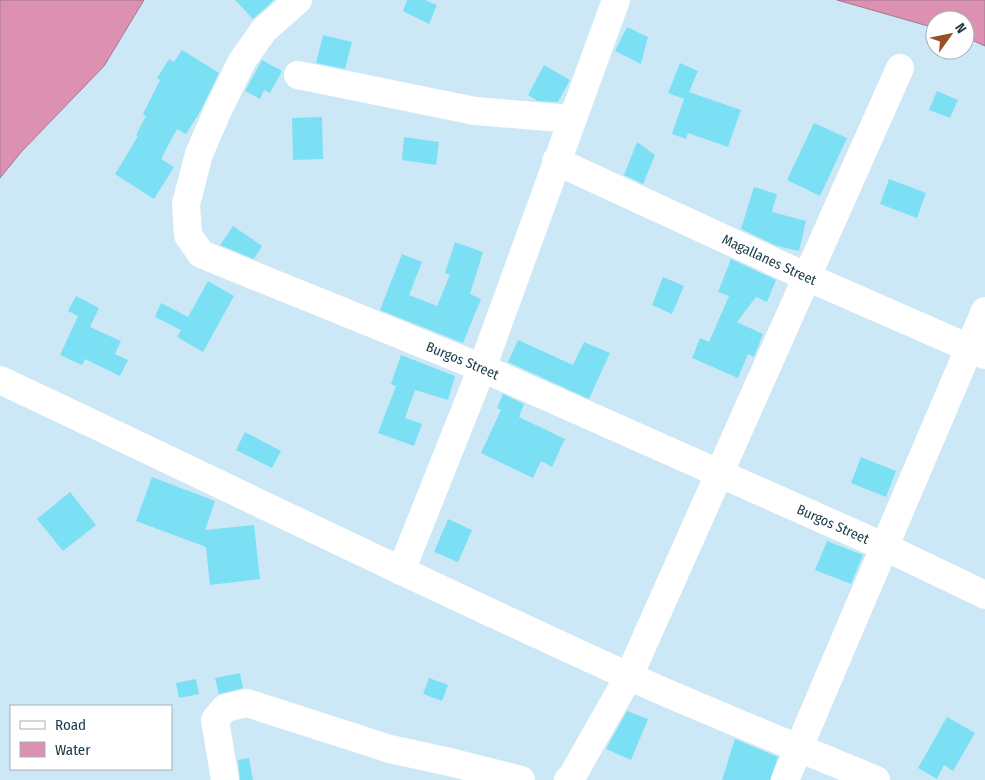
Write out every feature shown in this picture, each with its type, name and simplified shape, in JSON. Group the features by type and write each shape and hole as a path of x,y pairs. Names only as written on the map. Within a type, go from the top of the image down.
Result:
{"street":[{"name":"Burgos Street","path":"298,0 264,30 242,61 199,154 186,204 188,234 202,254 482,368 719,472 885,547 985,595"},
{"path":"401,571 482,368 616,0"},
{"path":"568,780 572,778 629,676 900,68"},
{"path":"298,75 475,111 572,119"},
{"name":"Magallanes Street","path":"556,161 807,277 977,351"},
{"path":"785,780 885,547 977,351 985,311"},
{"path":"0,380 161,455 401,571 629,676 876,780"},
{"path":"225,780 215,720 225,708 247,703 390,749 521,780"}],"water":[{"path":"0,0 144,0 104,66 22,151 0,178"},
{"path":"837,0 985,0 985,46 975,42 975,10 925,10 925,25"}],"building":[{"path":"235,0 274,0 253,19"},
{"path":"407,0 425,0 437,5 429,24 403,11"},
{"path":"627,27 648,37 641,64 615,51"},
{"path":"323,35 352,42 345,69 316,63"},
{"path":"182,50 219,73 201,110 186,134 177,129 161,159 174,167 154,199 115,174 138,136 136,135 146,116 143,114 160,80 157,78 169,59 174,62"},
{"path":"262,60 282,71 270,93 264,90 260,99 245,91"},
{"path":"680,63 698,71 689,92 741,110 728,147 688,133 686,139 672,134 684,99 668,93"},
{"path":"544,65 570,80 558,102 538,101 528,95"},
{"path":"937,91 958,100 950,118 929,110"},
{"path":"322,117 323,159 293,160 292,118"},
{"path":"814,123 847,138 820,196 787,180"},
{"path":"404,137 439,142 436,165 402,160"},
{"path":"637,142 655,155 643,184 624,175"},
{"path":"889,179 926,193 917,218 880,204"},
{"path":"754,187 777,194 772,212 806,221 799,251 777,246 741,229"},
{"path":"233,226 262,246 254,259 220,245"},
{"path":"455,242 483,252 470,294 481,299 463,343 380,310 402,254 422,262 409,295 437,306 450,275 445,273"},
{"path":"731,259 776,280 767,302 756,297 737,322 763,334 754,357 748,354 738,378 692,358 700,338 709,342 729,296 718,292"},
{"path":"663,277 684,286 672,314 652,305"},
{"path":"208,281 234,296 203,352 177,337 181,330 155,317 161,303 188,317"},
{"path":"76,296 99,308 90,327 121,341 115,354 128,360 120,376 85,359 82,365 60,355 78,316 68,311"},
{"path":"518,340 573,365 584,342 610,353 589,399 508,362"},
{"path":"401,355 455,376 448,400 415,390 405,418 422,424 414,446 378,433 396,386 391,384"},
{"path":"503,394 524,404 519,417 565,439 552,467 541,461 533,478 481,453 501,410 497,408"},
{"path":"245,432 281,451 272,468 236,450"},
{"path":"861,457 896,471 886,497 851,483"},
{"path":"152,477 215,501 205,530 254,525 260,579 210,585 206,547 136,521"},
{"path":"70,492 96,525 63,551 37,519"},
{"path":"448,519 472,530 458,562 434,552"},
{"path":"827,541 863,555 851,584 815,570"},
{"path":"240,673 243,688 219,694 215,678"},
{"path":"429,678 448,685 442,701 423,694"},
{"path":"196,679 199,694 179,698 176,683"},
{"path":"627,711 648,719 631,760 606,749"},
{"path":"947,717 975,733 953,771 944,765 937,779 918,768"},
{"path":"735,739 778,757 770,780 722,780"},
{"path":"249,758 253,780 240,780 238,760"}]}
